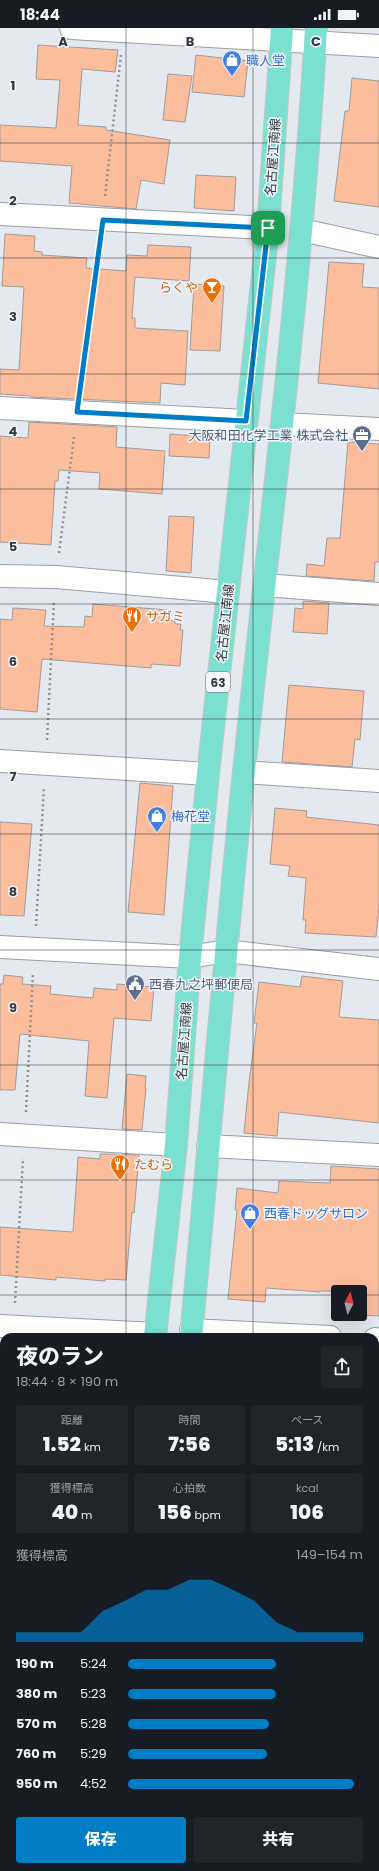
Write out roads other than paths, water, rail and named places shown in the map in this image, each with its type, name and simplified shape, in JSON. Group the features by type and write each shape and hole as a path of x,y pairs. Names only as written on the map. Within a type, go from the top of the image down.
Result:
{"main road":[{"name":"名古屋江南線","path":"155,1333 176,1145 190,957 208,774 268,228 282,34"},
{"path":"191,1333 226,951 244,772 283,424 302,230 315,35"}],"street":[{"path":"71,28 315,35 379,46"},
{"path":"0,214 268,228"},
{"path":"302,230 379,247"},
{"path":"0,408 246,421"},
{"path":"283,424 379,429"},
{"path":"0,576 56,577 228,592"},
{"path":"265,585 379,594"},
{"path":"0,761 208,774"},
{"path":"244,772 379,781"},
{"path":"0,947 190,957 226,951 379,969"},
{"path":"0,1134 176,1145"},
{"path":"208,1146 379,1155"},
{"path":"7,1327 106,1333"}],"place":[{"name":"職人堂","path":"232,77"},
{"name":"らくや","path":"212,304"},
{"name":"大阪和田化学工業 株式会社","path":"362,452"},
{"name":"サガミ","path":"132,633"},
{"name":"梅花堂","path":"157,833"},
{"name":"西春九之坪郵便局","path":"135,1001"},
{"name":"たむら","path":"120,1181"},
{"name":"西春ドッグサロン","path":"250,1230"}]}
